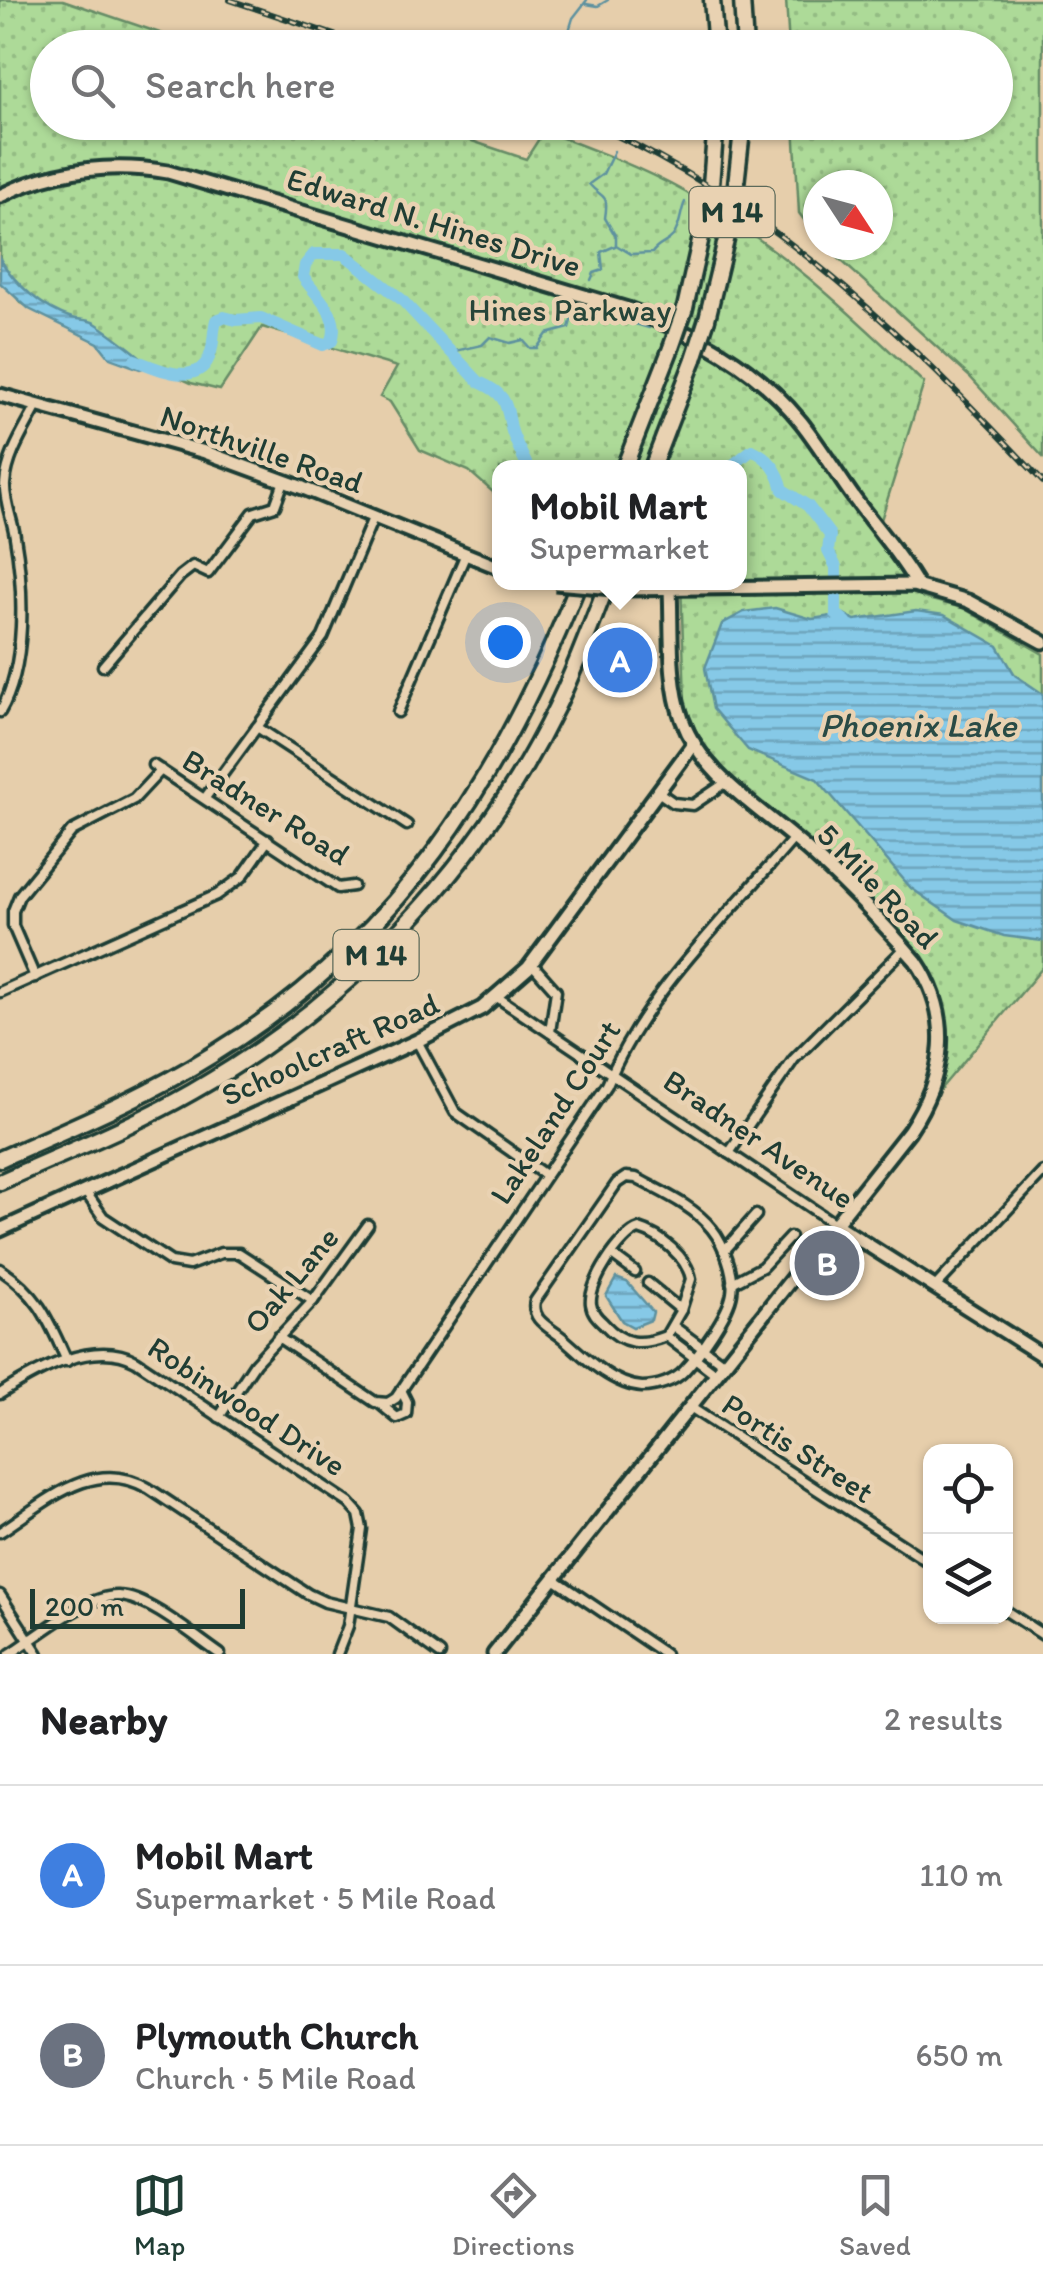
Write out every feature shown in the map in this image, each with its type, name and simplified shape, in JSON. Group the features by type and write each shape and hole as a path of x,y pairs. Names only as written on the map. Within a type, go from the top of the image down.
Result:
{"highway":[{"path":"712,0 714,30"},
{"path":"742,0 744,30"},
{"name":"M 14","path":"627,460 685,308 710,197 715,140"},
{"name":"M 14","path":"655,460 707,319 732,211 741,140"},
{"name":"M 14","path":"0,1159 142,1094 212,1056 284,1006 356,944 413,882 494,766 541,676 576,590"},
{"name":"M 14","path":"0,1182 142,1118 213,1080 284,1032 388,944 464,859 518,778 561,698 605,590"}],"street":[{"name":"Edward N. Hines Drive","path":"0,196 48,176 97,167 168,172 664,323 723,351 784,402 898,552 918,586"},
{"name":"Northville Road","path":"0,396 205,452 492,565"},
{"path":"0,712 14,683 19,654 17,551 5,483 10,458 37,406"},
{"path":"103,666 180,576 193,566 208,573 253,513 274,506 284,481"},
{"path":"204,798 323,637 373,518"},
{"path":"398,712 465,556"},
{"path":"747,587 918,586 968,601 1043,642"},
{"name":"5 Mile Road","path":"494,1654 908,1131 937,1077 942,1044 939,1014 928,980 905,948 794,838 727,782 694,743 676,694 670,590"},
{"path":"257,727 407,826"},
{"name":"Schoolcraft Road","path":"0,1230 417,1041 466,1018 497,997 532,964 694,743"},
{"name":"Bradner Road","path":"35,977 12,926 12,910 19,896 63,839 80,825 134,799 157,767 338,888 353,886"},
{"path":"658,792 674,803 693,805 727,782"},
{"name":"Lakeland Court","path":"379,1403 397,1418 406,1414 407,1402 401,1390 546,1175 644,1020 690,956 794,838"},
{"path":"0,992 218,894 242,877 268,840"},
{"path":"729,1153 794,1059 905,948"},
{"path":"532,964 556,991 550,1032"},
{"name":"Bradner Avenue","path":"497,997 836,1224 1043,1356"},
{"path":"417,1041 455,1112 546,1175"},
{"path":"935,1287 1043,1172"},
{"path":"626,1177 636,1178 696,1213 713,1230 724,1251 732,1283 725,1315 684,1372 666,1382 648,1386 629,1384 593,1364 538,1320 534,1304 617,1183 626,1177"},
{"path":"85,1191 103,1217 171,1262 189,1265 221,1252 240,1253 313,1301"},
{"path":"724,1251 756,1216"},
{"name":"Oak Lane","path":"219,1416 255,1363 313,1301 368,1225"},
{"path":"634,1230 643,1230 656,1236 690,1271 691,1284 666,1336 641,1344 624,1341 594,1312 593,1289 612,1255 634,1230"},
{"path":"732,1283 762,1267 790,1237"},
{"path":"612,1255 635,1272"},
{"path":"0,1268 28,1289 38,1302 67,1361"},
{"path":"648,1283 681,1310"},
{"path":"673,1326 701,1346 720,1369"},
{"path":"666,1336 720,1369"},
{"path":"278,1337 379,1403 392,1401 401,1390"},
{"name":"Robinwood Drive","path":"0,1394 67,1361 96,1352 124,1355 349,1504 358,1514 362,1529 351,1607"},
{"name":"Portis Street","path":"690,1408 923,1558"},
{"path":"0,1532 74,1484 96,1477 125,1478 148,1488 308,1594 378,1612 399,1622 440,1654"},
{"path":"554,1579 665,1654"},
{"path":"0,1595 38,1654"},
{"path":"10,1654 93,1602 118,1596 147,1606 220,1654"},
{"path":"338,1654 351,1607"},
{"path":"1013,1616 1043,1635"}],"green space":[{"name":"Hines Parkway","path":"0,0 63,0 151,30 30,30 30,140 469,140 526,159 538,140 567,140 651,174 750,233 868,330 924,383 875,539 923,598 963,608 1043,654 1043,967 938,1092 947,1061 949,1033 945,1008 921,962 830,867 735,783 700,740 685,702 681,590 747,590 747,460 492,460 492,491 469,471 420,450 390,402 380,397 397,367 262,327 220,390 191,383 21,303 0,277"},
{"path":"786,0 1043,0 1043,457 970,377 841,260 893,260 893,170 803,170 803,218 799,213 795,140 1013,140 1013,30 788,30"}],"water":[{"path":"0,259 40,302 61,314 95,323 150,366 140,369 110,358 98,343 29,309 0,283"},
{"name":"Phoenix Lake","path":"775,608 812,619 844,614 855,620 916,611 944,615 998,646 1015,675 1043,694 1043,941 1004,936 957,920 911,888 817,779 748,750 713,709 705,668 722,624 744,612"},
{"path":"616,1278 627,1282 653,1312 651,1320 633,1327 622,1321 606,1296"}],"waterway":[{"path":"569,30 587,0"},
{"path":"586,4 598,6 608,0"},
{"path":"614,151 603,174 589,184 604,197 605,218 616,237 616,245 631,254 652,253 676,232 685,202"},
{"path":"591,280 594,273 603,270 601,252 615,246"},
{"path":"135,360 178,374 198,370 211,352 216,320 224,317 261,318 323,345 332,341 330,315 303,277 305,265 314,254 344,254 401,299 479,382 500,395 524,460"},
{"path":"451,352 482,345 490,337 510,343 523,340 530,348 537,348 547,334 569,328 575,306 590,311"},
{"path":"598,313 649,328"},
{"path":"739,460 752,450 764,457 773,466 783,490 808,506 830,535 828,551 836,567 836,614 846,622"}],"railway":[{"path":"230,0 319,30"},
{"path":"624,140 717,192 833,278 940,376 1043,482"}],"place":[{"name":"Mobil Mart","path":"620,660"},
{"name":"Plymouth Church","path":"827,1263"}]}
